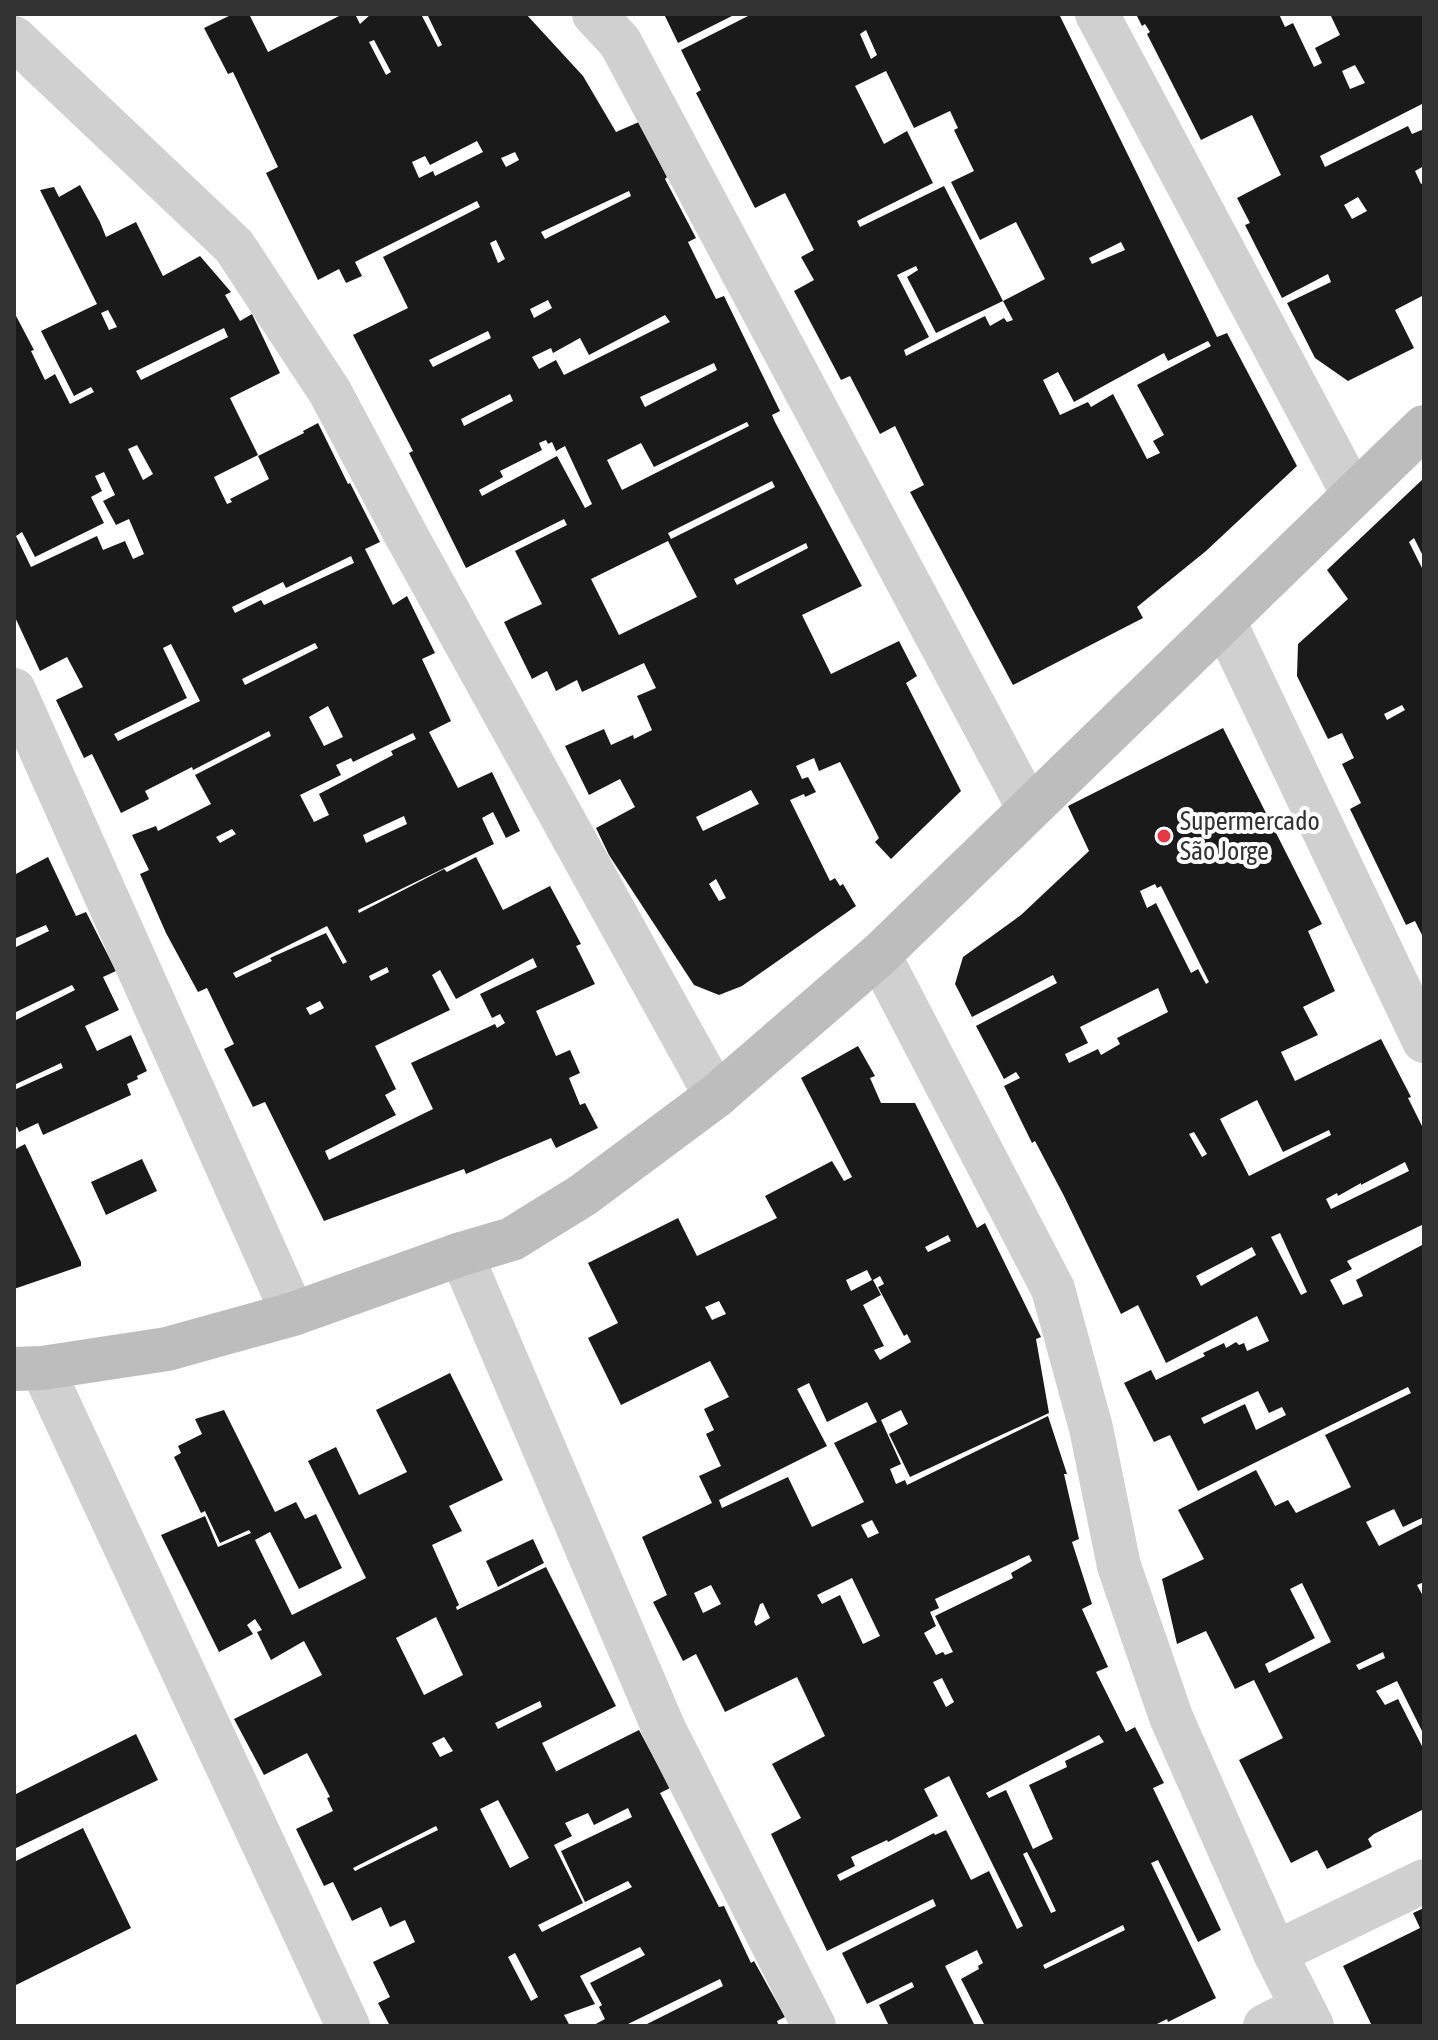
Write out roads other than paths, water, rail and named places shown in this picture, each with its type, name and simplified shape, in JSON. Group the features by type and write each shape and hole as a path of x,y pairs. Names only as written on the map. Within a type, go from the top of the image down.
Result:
{"street":[{"path":"594,14 620,42 1029,809"},
{"path":"1097,14 1353,494"},
{"path":"20,51 234,246 330,392 421,563 716,1096"},
{"path":"348,2026 28,1369 167,1349 293,1314 512,1239 583,1195 716,1096 879,955 1424,427"},
{"path":"1224,621 1424,1041"},
{"path":"14,690 293,1314"},
{"path":"879,955 1053,1289 1091,1428 1119,1566 1171,1717 1275,1953 1293,2020"},
{"path":"461,1254 664,1729 814,2026"},
{"path":"1275,1953 1424,1881"}],"place":[{"name":"Supermercado São Jorge","path":"1164,836"}]}
